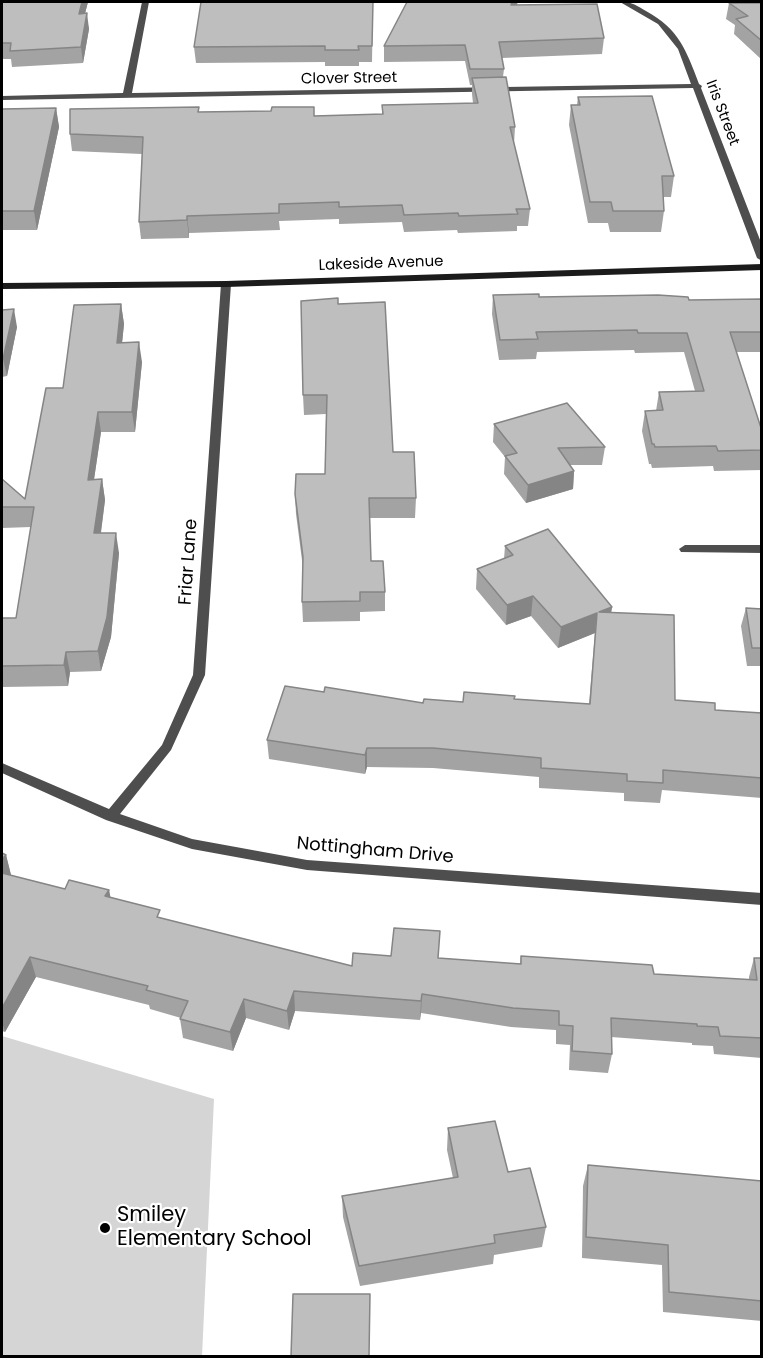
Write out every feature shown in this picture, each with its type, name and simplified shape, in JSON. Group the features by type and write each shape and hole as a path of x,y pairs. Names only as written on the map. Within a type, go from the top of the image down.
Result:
{"street":[{"path":"127,96 145,2"},
{"name":"Iris Street","path":"624,2 661,22 682,49 762,258"},
{"name":"Clover Street","path":"2,98 698,86"},
{"name":"Lakeside Avenue","path":"2,286 226,284 762,267"},
{"name":"Friar Lane","path":"111,816 167,747 200,675 226,284"},
{"path":"685,549 762,549"},
{"name":"Nottingham Drive","path":"2,768 111,816 192,844 307,865 762,899"}],"shaded area":[{"name":"Smiley Elementary School","path":"2,1036 214,1099 202,1356 2,1356"}],"building":[{"path":"2,2 82,2 79,14 87,13 81,47 10,51 11,43 2,43"},
{"path":"201,2 373,2 372,46 358,46 359,50 325,50 325,46 194,47"},
{"path":"407,2 512,2 511,5 597,4 604,38 499,42 504,69 470,69 465,45 384,46"},
{"path":"729,3 762,3 762,41 736,19 748,16"},
{"path":"506,77 515,127 510,127 530,209 516,209 518,214 404,215 402,205 339,207 339,202 279,204 279,213 187,216 187,220 139,222 143,137 70,134 70,109 199,107 198,112 271,111 272,107 314,107 314,116 383,114 382,105 478,103 472,78"},
{"path":"652,96 674,176 662,176 664,211 613,211 611,202 590,202 571,105 580,105 578,97"},
{"path":"56,108 34,211 2,211 2,109"},
{"path":"539,294 539,297 658,295 688,297 689,300 762,299 762,332 730,332 762,431 762,450 718,451 716,446 655,447 652,444 645,411 663,410 659,392 704,391 687,333 638,333 637,330 536,332 538,339 500,340 493,295"},
{"path":"338,298 338,304 385,302 393,452 414,452 416,498 369,498 371,561 383,561 385,592 360,592 360,601 302,602 303,557 295,494 296,474 325,474 327,395 303,395 301,301"},
{"path":"121,304 117,343 139,342 132,412 98,412 88,480 102,479 94,533 116,533 107,617 98,651 66,652 64,665 2,666 2,618 16,618 34,507 2,507 2,479 25,499 46,388 63,388 74,305"},
{"path":"14,309 3,359 2,359 2,310"},
{"path":"567,403 605,447 558,448 574,471 528,485 505,456 517,453 494,424"},
{"path":"548,529 612,607 599,612 674,615 675,700 715,703 715,710 762,713 762,778 663,770 663,783 627,781 627,774 541,768 541,758 433,748 367,748 365,755 267,740 285,686 324,692 325,687 423,703 424,699 463,702 464,692 515,696 514,699 590,704 597,613 561,627 533,596 507,605 477,569 513,555 505,546"},
{"path":"746,608 762,609 762,648 752,648"},
{"path":"2,873 65,889 69,880 109,890 105,896 160,910 157,917 352,966 353,953 391,956 394,928 440,931 438,958 521,964 521,956 652,965 654,974 757,980 754,958 762,958 762,1038 720,1036 718,1027 697,1026 697,1024 611,1018 612,1054 572,1051 573,1026 559,1025 559,1011 513,1008 422,994 421,1001 294,991 287,1011 244,999 230,1032 180,1019 188,1001 146,990 148,986 30,957 2,1008"},
{"path":"495,1121 508,1172 530,1168 546,1227 494,1235 495,1243 359,1266 342,1196 458,1177 448,1128"},
{"path":"588,1165 762,1181 762,1301 669,1292 668,1245 586,1237"},
{"path":"293,1294 370,1294 369,1356 291,1356"}],"place":[{"name":"Smiley Elementary School","path":"105,1228"}]}
